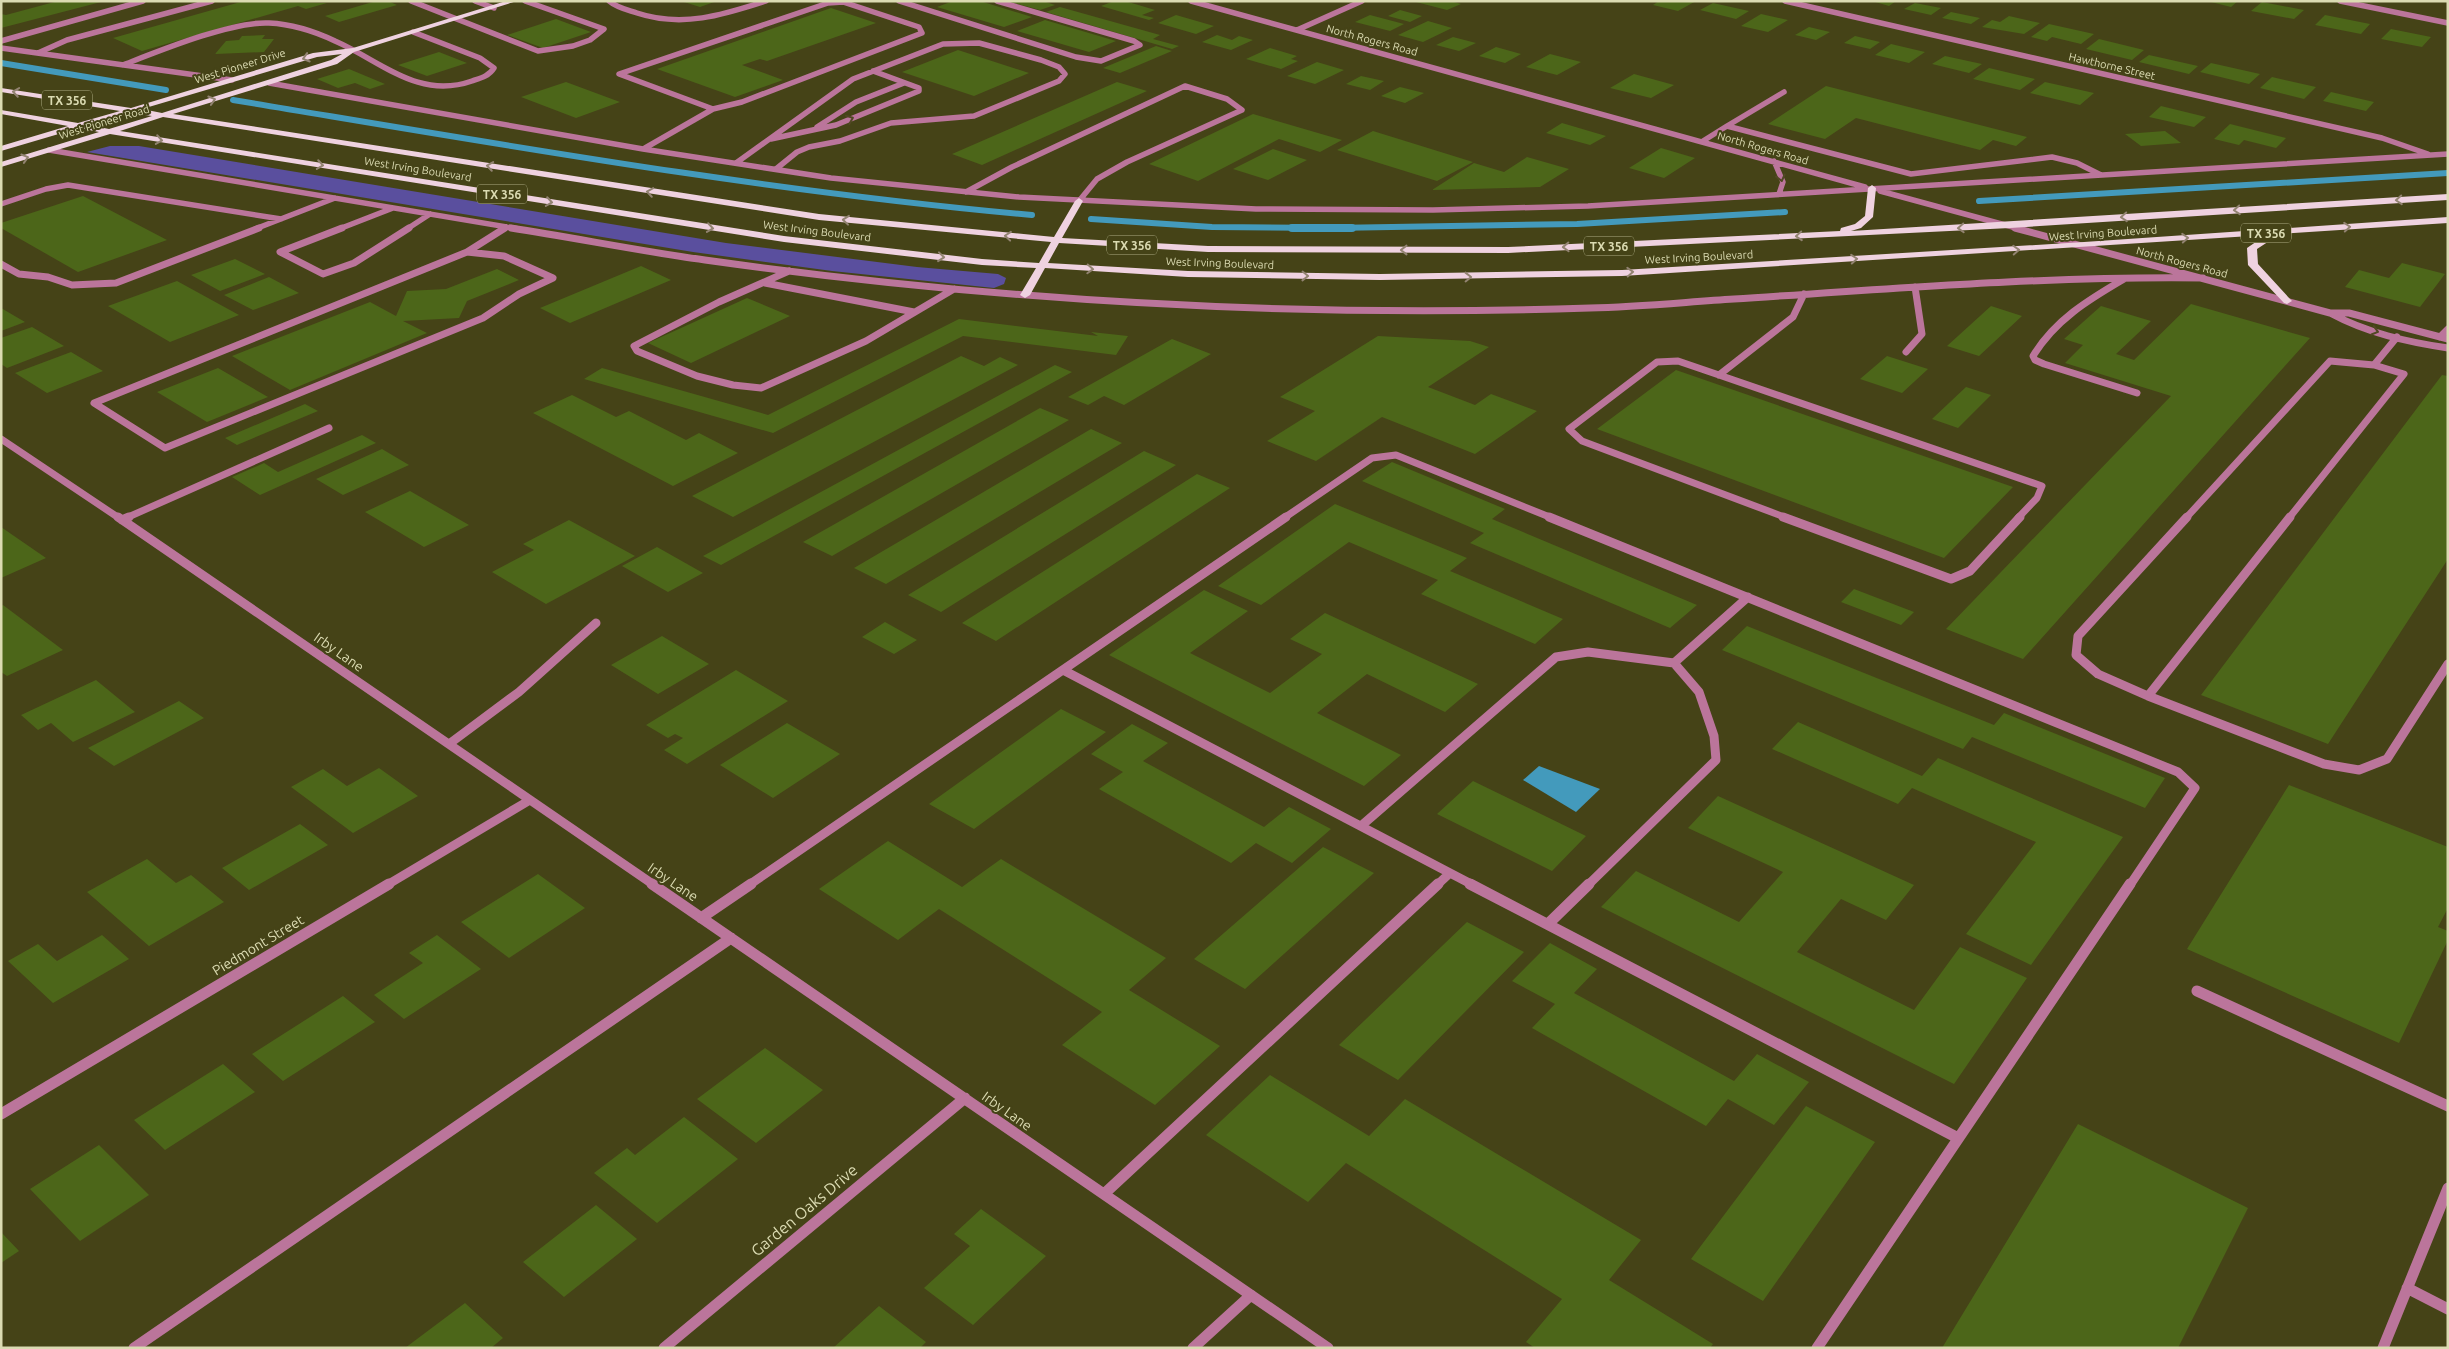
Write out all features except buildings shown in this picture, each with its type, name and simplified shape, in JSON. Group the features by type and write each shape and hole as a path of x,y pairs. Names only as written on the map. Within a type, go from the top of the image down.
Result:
{"main road":[{"name":"West Pioneer Drive","path":"133,110 316,55 354,50 514,1"},
{"name":"West Pioneer Drive","path":"165,114 334,62 354,50"},
{"name":"West Irving Boulevard","path":"1,90 165,114 756,208 893,225 1056,240 1208,249 1508,250 2010,226 2448,197"},
{"name":"West Pioneer Road","path":"2,149 133,110"},
{"name":"West Irving Boulevard","path":"1,112 700,227 982,262 1188,274 1469,277 1622,273 2084,245 2448,220"},
{"name":"West Pioneer Road","path":"50,150 165,114"},
{"path":"1,165 50,150"},
{"path":"1831,234 1858,226 1869,217 1872,188"},
{"path":"1025,295 1079,201"},
{"path":"2277,232 2252,248 2253,265 2287,301"}],"street":[{"path":"1,41 144,1"},
{"path":"38,53 67,40 212,1"},
{"path":"411,1 538,51 555,51 577,44 598,36 604,29 525,1"},
{"path":"475,1 494,8"},
{"path":"610,1 642,16 690,22 709,20 766,1"},
{"path":"899,1 1076,57 1101,61 1140,45 1134,41 997,1"},
{"name":"North Rogers Road","path":"1190,1 2287,301 2330,313 2347,323 2397,337 2448,348"},
{"path":"1297,30 1362,1"},
{"name":"Hawthorne Street","path":"1785,1 2382,138 2433,155"},
{"path":"2340,1 2448,23"},
{"path":"646,148 713,109 742,102 922,33 919,27 843,2 828,3 619,74 713,109"},
{"path":"123,65 168,47 250,24 270,22 299,27 354,50 385,69 426,84 445,88 490,74 494,68 480,58 413,32"},
{"path":"736,163 853,79 943,44 979,43 1041,60 1058,67 1065,74 1059,81 974,116 891,123 840,141 809,146 797,152 776,168"},
{"path":"1,48 232,80"},
{"path":"769,140 836,125 920,91 919,88 873,71"},
{"path":"269,83 736,163 966,192 1079,201 1270,209 1500,209 2448,154"},
{"path":"808,132 856,102 904,83"},
{"path":"966,192 1012,167 1185,86 1227,99 1242,110 1127,162 1097,179 1079,201"},
{"path":"1703,141 1784,92"},
{"path":"1727,126 1911,174 2052,157 2077,163 2101,175"},
{"path":"50,150 655,252 790,271 1025,295 1245,308 1358,310 1593,308 1915,287 2126,278 2203,278"},
{"path":"1774,161 1782,176 1783,188 1779,194"},
{"path":"1911,174 1925,185"},
{"path":"1,204 46,189 68,185 281,219"},
{"path":"1,264 12,272 25,277 48,277 67,284 89,287 116,283 335,198"},
{"path":"393,208 280,252 324,274 354,263 430,214"},
{"path":"467,252 504,256 553,278 519,294 483,318 165,448 94,402 467,252 506,226"},
{"path":"790,271 640,341 634,346 636,351 697,376 733,385 760,388 866,341 954,289"},
{"path":"2126,278 2091,298 2065,316 2047,336 2033,356 2035,360 2044,364 2137,393"},
{"path":"764,283 914,312"},
{"path":"1906,352 1922,334 1915,287"},
{"path":"1719,375 1793,316 1804,294"},
{"name":"North Rogers Road","path":"2330,313 2349,312 2448,340"},
{"path":"2440,337 2448,329"},
{"path":"2374,365 2397,337"},
{"path":"1678,361 1719,375 2042,486 2037,498 1970,571 1951,579 1582,441 1569,429 1657,362 1678,361"},
{"path":"2148,696 2404,374 2374,365 2330,361 2078,636 2076,655 2098,674 2148,696 2324,764 2359,770 2387,758 2448,664"},
{"path":"122,520 329,428"},
{"name":"Irby Lane","path":"1,439 122,520 1328,1348"},
{"path":"701,918 1372,458 1396,454 2178,772 2195,788 1816,1348"},
{"path":"1674,663 1748,597"},
{"path":"449,744 519,692 596,623"},
{"path":"1361,826 1556,657 1588,652 1674,663 1699,692 1714,736 1716,760 1548,924"},
{"path":"1062,670 1958,1138"},
{"name":"Piedmont Street","path":"1,1114 530,800"},
{"path":"1104,1194 1450,873"},
{"path":"134,1348 731,938"},
{"path":"2197,991 2448,1106"},
{"name":"Garden Oaks Drive","path":"664,1348 965,1098"},
{"path":"2383,1348 2448,1188"},
{"path":"2407,1288 2448,1309"},
{"path":"1193,1348 1251,1295"}],"shaded area":[{"path":"110,146 139,146 726,243 917,267 998,274 1006,278 1004,284 994,288 832,271 693,252 87,152"}],"water":[{"path":"1539,766 1600,789 1576,812 1523,780"}],"waterway":[{"path":"1,63 166,90"},
{"path":"233,100 731,180 931,205 1032,215"},
{"path":"1979,201 2448,173"},
{"path":"1332,228 1577,224 1785,212"},
{"path":"1091,219 1212,227 1332,228"},
{"path":"1292,228 1332,228"},
{"path":"1332,228 1352,228"}]}
